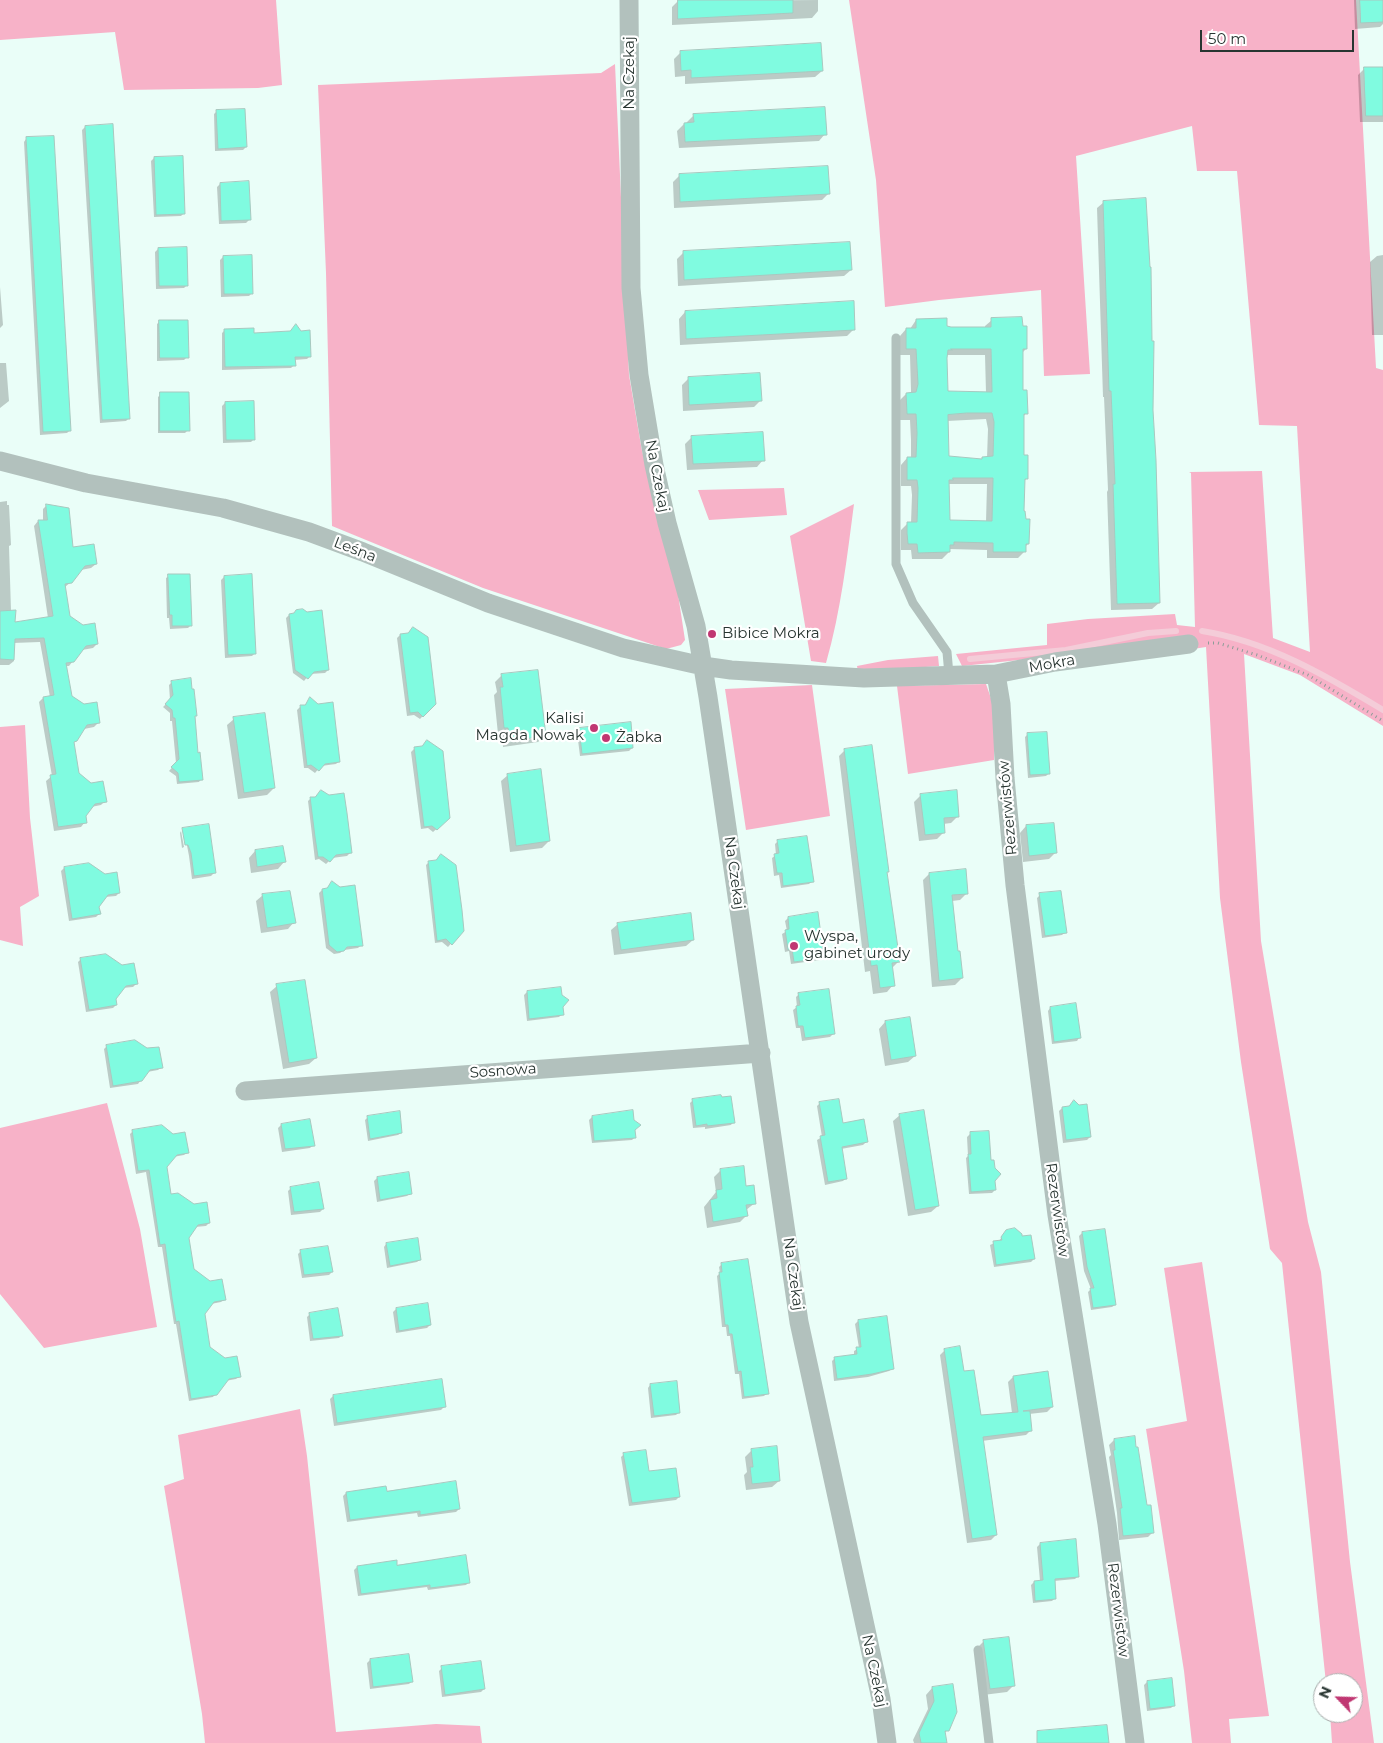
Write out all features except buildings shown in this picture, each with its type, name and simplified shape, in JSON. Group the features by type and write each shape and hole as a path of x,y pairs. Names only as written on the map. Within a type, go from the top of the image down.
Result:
{"street":[{"name":"Na Czekaj","path":"629,0 631,288 639,375 654,465 667,523 696,626 703,666 799,1322 881,1698 887,1743"},
{"name":"Leśna","path":"0,461 86,483 223,508 309,532 488,603 624,648 703,666"},
{"name":"Mokra","path":"703,666 731,670 864,678 996,674 1055,662 1189,644"},
{"name":"Rezerwistów","path":"996,674 1001,704 1005,778 1015,885 1053,1186 1107,1524 1135,1743"},
{"name":"Sosnowa","path":"246,1091 761,1053"}],"lane":[{"path":"896,338 896,564 913,603 947,652 949,675"},
{"path":"978,1650 988,1743"}],"path":[{"path":"1189,644 1218,643 1257,655 1308,675 1383,721"}],"shaded area":[{"path":"0,0 276,0 282,85 258,88 124,90 115,32 0,40"},
{"path":"849,0 1356,0 1376,368 1383,370 1383,726 1300,675 1244,654 1261,941 1308,1222 1321,1272 1350,1562 1374,1743 1332,1743 1331,1723 1363,1723 1363,1673 1325,1673 1282,1263 1270,1249 1241,1062 1220,898 1206,647 1050,671 1048,657 962,666 956,654 1047,645 1047,624 1088,619 1175,614 1177,625 1195,627 1191,473 1189,472 1262,471 1273,638 1310,652 1297,426 1259,425 1237,171 1197,171 1192,126 1076,156 1090,374 1044,376 1041,290 885,307 876,180"},
{"path":"615,64 629,375 642,451 678,594 685,640 681,645 666,649 483,588 332,526 326,273 318,85 601,73"},
{"path":"784,488 787,515 709,520 698,490"},
{"path":"854,504 840,604 826,663 811,661 790,536"},
{"path":"938,656 939,666 858,672 857,666 888,660"},
{"path":"986,684 994,707 994,760 908,774 897,686"},
{"path":"812,685 830,816 746,830 725,689"},
{"path":"25,725 30,818 39,896 20,907 23,946 0,940 0,727"},
{"path":"107,1103 140,1229 157,1327 44,1348 0,1294 0,1128"},
{"path":"1202,1262 1269,1716 1229,1719 1231,1743 1192,1743 1184,1671 1146,1429 1187,1421 1164,1268"},
{"path":"300,1409 307,1456 336,1732 436,1724 480,1726 482,1743 205,1743 202,1714 164,1486 184,1479 178,1435"}],"waterway":[{"path":"970,659 1066,650 1148,633 1176,631"},
{"path":"1202,631 1250,643 1296,661 1383,710"}],"place":[{"name":"Bibice Mokra","path":"712,634"},
{"name":"Kalisi Magda Nowak","path":"594,728"},
{"name":"Żabka","path":"606,738"},
{"name":"Wyspa, gabinet urody","path":"794,946"}]}
